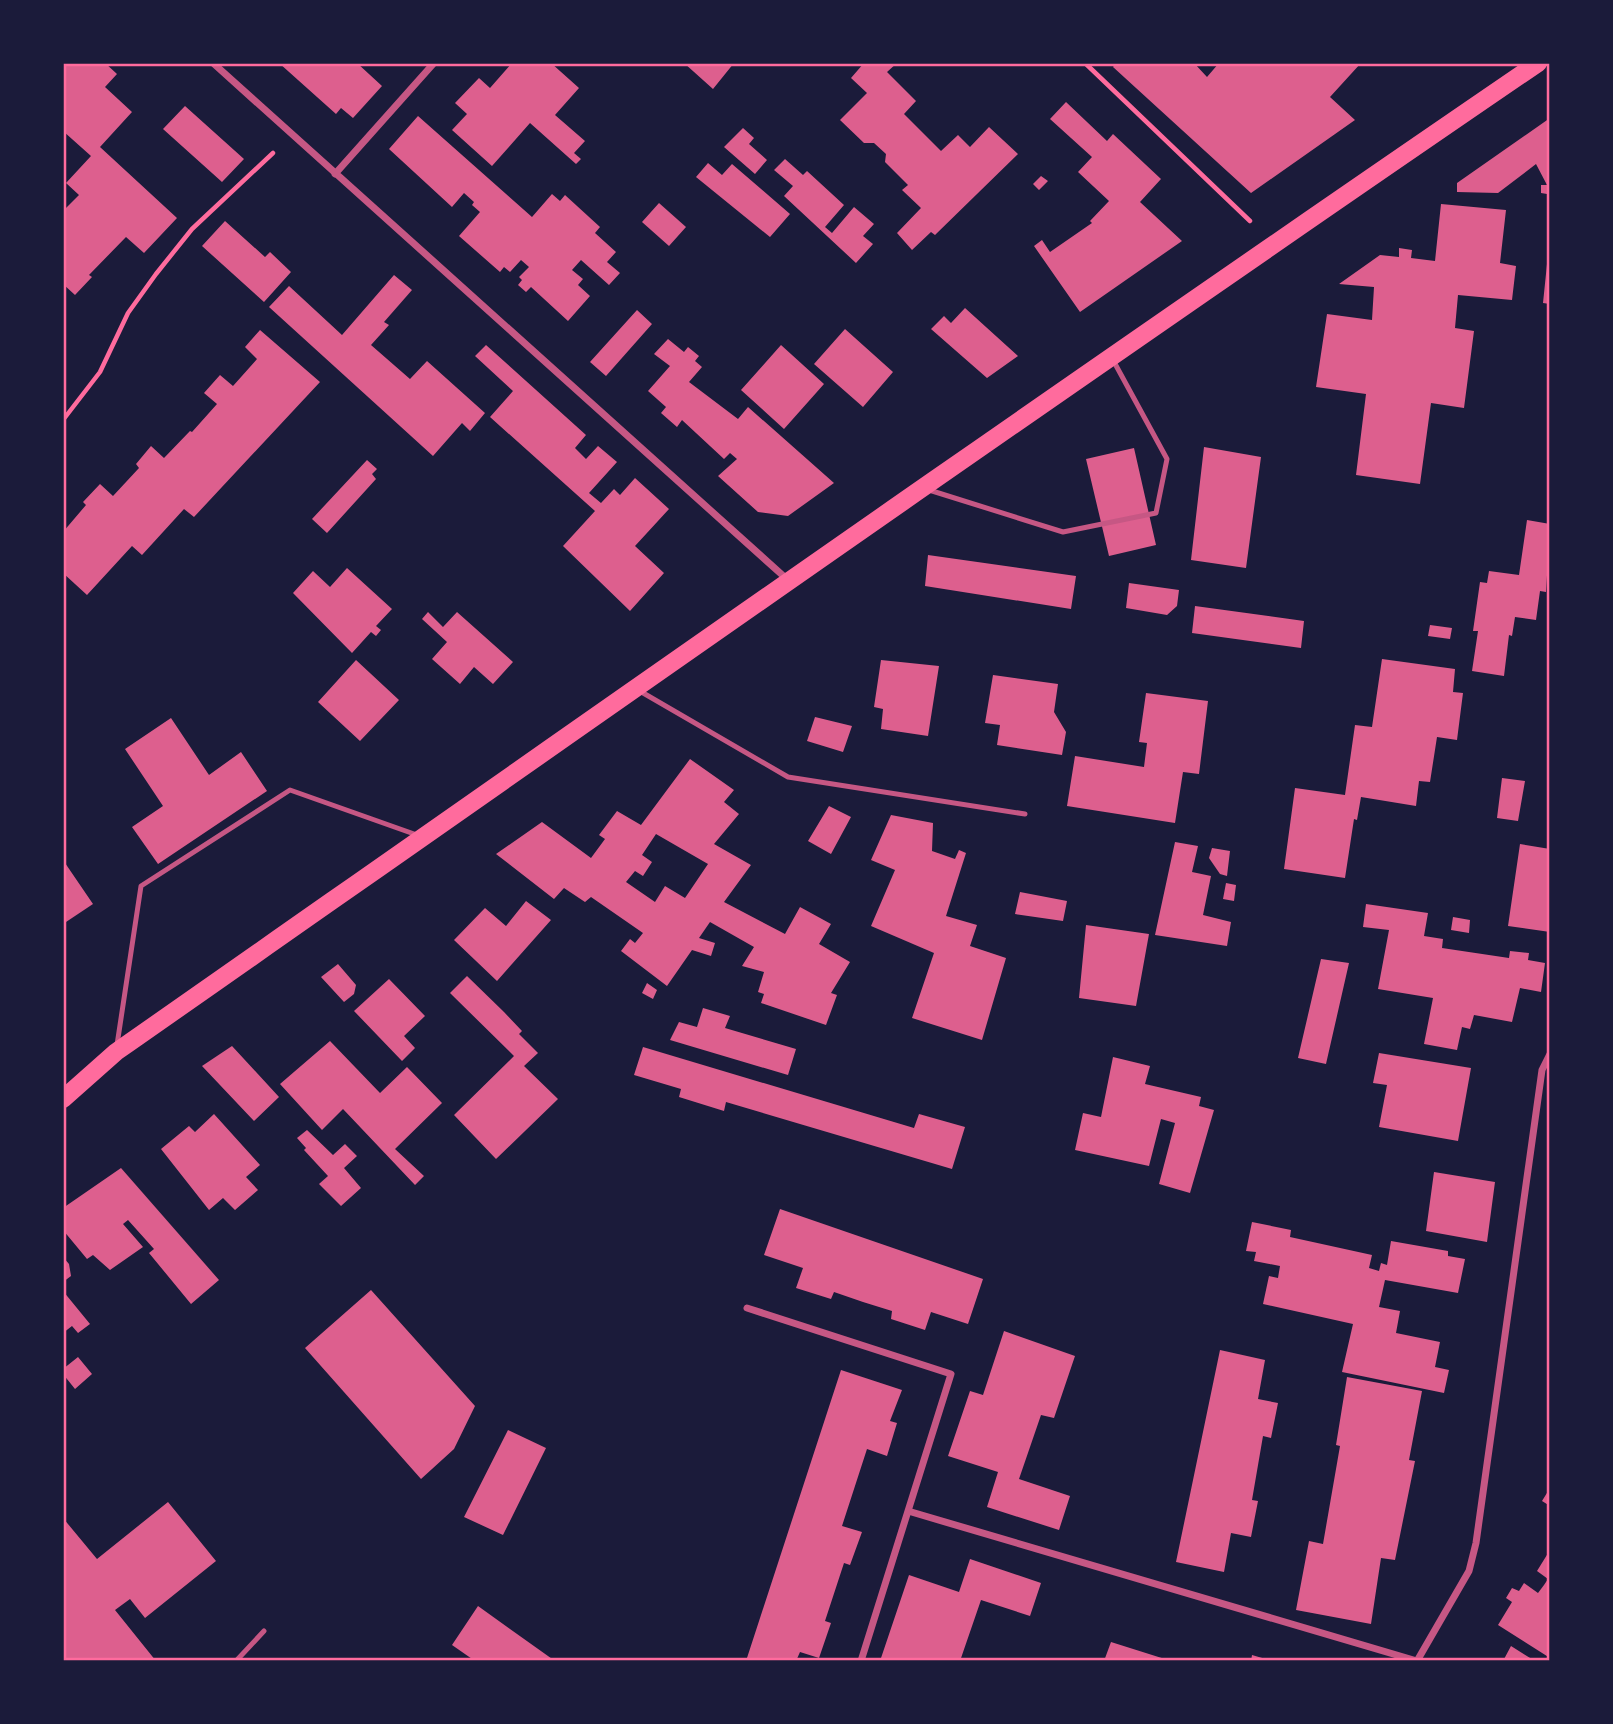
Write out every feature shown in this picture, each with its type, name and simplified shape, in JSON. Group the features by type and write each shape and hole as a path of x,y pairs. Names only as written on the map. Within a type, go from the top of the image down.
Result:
{"main road":[{"path":"63,1099 116,1052 1110,355 1538,63"}],"street":[{"path":"212,63 789,582"},
{"path":"335,173 434,63"},
{"path":"908,1511 1417,1661 1469,1571 1476,1542 1542,1070 1550,1054"},
{"path":"747,1308 951,1374 861,1661"}],"lane":[{"path":"922,488 1063,532 1156,513 1167,459 1110,355"},
{"path":"636,689 788,777 1025,814"},
{"path":"116,1052 141,886 290,790 424,838"},
{"path":"236,1661 264,1631"}],"path":[{"path":"1085,63 1273,244"},
{"path":"63,420 100,372 128,313 170,256 192,229 292,135"}],"building":[{"path":"63,63 105,63 117,74 105,87 132,112 100,147 177,218 144,253 126,237 89,275 92,277 75,295 63,284 63,211 79,195 66,183 91,156 63,131"},
{"path":"279,63 357,63 382,86 353,118 341,108 336,114"},
{"path":"512,63 551,63 579,88 555,115 585,141 574,153 581,159 576,164 530,123 492,166 452,130 467,114 455,103 479,78 490,88"},
{"path":"684,63 734,63 713,89"},
{"path":"864,63 897,63 887,72 916,101 904,114 941,151 958,135 970,147 989,127 1018,154 935,235 931,232 912,250 897,233 921,208 902,190 908,185 885,162 886,154 874,143 864,143 840,120 867,93 851,78"},
{"path":"1116,63 1194,63 1207,77 1219,63 1361,63 1330,97 1355,120 1251,193 1113,67"},
{"path":"1066,102 1107,141 1113,134 1161,179 1140,202 1182,241 1080,312 1034,246 1042,240 1050,252 1092,223 1090,221 1109,201 1078,172 1092,157 1050,119"},
{"path":"185,106 244,159 222,182 163,129"},
{"path":"418,116 532,217 552,194 560,201 565,195 600,227 595,233 616,252 607,262 620,273 609,285 581,260 572,270 583,279 578,285 590,296 568,321 531,287 526,292 518,285 522,280 519,277 529,267 521,260 510,272 504,267 500,272 459,236 480,212 472,205 474,202 464,193 452,207 389,149"},
{"path":"1550,118 1550,190 1547,194 1541,193 1541,185 1547,185 1536,164 1498,193 1457,192 1457,183"},
{"path":"743,128 754,138 749,144 767,160 755,174 724,147"},
{"path":"785,159 803,175 807,171 844,205 825,227 832,233 854,207 874,224 863,236 873,244 856,263 784,196 793,186 774,170"},
{"path":"708,163 722,175 732,164 790,214 770,237 696,177"},
{"path":"1041,176 1048,181 1039,190 1033,184"},
{"path":"659,203 686,227 669,246 642,222"},
{"path":"1441,204 1506,210 1500,263 1516,266 1512,300 1458,295 1455,328 1474,331 1464,408 1431,403 1420,484 1356,475 1366,394 1316,387 1327,314 1372,320 1374,287 1339,284 1380,255 1399,257 1399,248 1412,250 1411,258 1435,261"},
{"path":"225,221 265,257 270,252 291,272 264,302 202,246"},
{"path":"1547,264 1550,264 1550,304 1543,303"},
{"path":"394,275 412,290 384,322 389,325 371,345 410,379 427,361 485,413 470,431 462,423 433,456 269,307 289,286 342,335"},
{"path":"965,308 1018,356 987,378 931,329 944,316 951,323"},
{"path":"637,310 652,324 606,376 590,362"},
{"path":"845,329 893,372 863,407 814,364"},
{"path":"260,330 320,382 194,517 184,509 142,555 132,546 87,595 63,573 63,532 86,505 83,502 100,484 113,496 139,468 136,464 151,446 164,458 192,432 217,404 204,393 220,375 233,386 257,359 245,347"},
{"path":"668,339 684,352 688,347 699,356 695,361 702,367 689,382 738,419 748,407 834,483 788,516 758,512 718,476 737,459 730,453 724,459 682,420 677,427 661,413 666,407 648,391 670,366 654,354"},
{"path":"486,345 586,435 575,448 586,459 598,446 617,462 589,493 601,503 614,489 620,495 635,478 669,509 635,546 664,573 630,611 563,546 595,511 490,417 513,391 475,356"},
{"path":"781,345 824,384 784,429 741,390"},
{"path":"1204,447 1261,457 1246,568 1191,560"},
{"path":"1134,448 1156,545 1109,556 1086,459"},
{"path":"367,460 377,469 372,474 376,479 327,533 312,519"},
{"path":"1527,520 1550,524 1546,592 1540,591 1536,620 1515,617 1512,636 1509,635 1504,676 1472,671 1478,631 1473,631 1480,582 1487,583 1489,571 1519,575"},
{"path":"928,555 1076,576 1071,609 925,586"},
{"path":"347,568 392,609 376,626 381,630 376,636 371,632 352,653 293,593 313,571 330,587"},
{"path":"1129,583 1179,590 1177,606 1167,615 1126,608"},
{"path":"1195,606 1304,621 1301,648 1192,633"},
{"path":"428,612 443,627 457,612 513,662 493,684 474,667 460,684 432,659 447,642 422,619"},
{"path":"1430,625 1452,628 1450,639 1428,636"},
{"path":"1382,659 1455,669 1453,692 1463,693 1457,740 1437,737 1430,782 1419,781 1416,806 1361,797 1357,820 1354,819 1345,878 1284,869 1295,788 1345,795 1355,725 1372,727"},
{"path":"356,660 399,700 360,741 318,702"},
{"path":"881,660 939,666 928,736 881,729 883,709 874,707"},
{"path":"993,675 1058,684 1054,712 1066,732 1062,755 997,745 1000,725 985,723"},
{"path":"1146,693 1208,701 1199,774 1183,772 1175,823 1067,806 1075,756 1144,767 1147,743 1139,742"},
{"path":"815,717 852,726 843,752 807,741"},
{"path":"171,718 209,775 241,752 267,791 158,864 132,827 163,806 125,749"},
{"path":"690,759 734,790 724,802 739,814 714,844 751,865 724,902 785,934 800,907 831,924 819,944 850,962 831,993 837,995 826,1025 761,1003 764,994 758,992 764,972 742,966 754,947 710,922 699,938 715,943 711,956 692,950 667,986 621,951 630,939 635,943 643,933 591,897 585,902 564,888 554,899 496,854 542,822 591,858 605,839 599,835 617,811 641,825","holes":["656,834 708,864 685,898 665,886 655,902 626,882 635,871 643,876 652,862 642,855"]},
{"path":"1502,778 1525,781 1518,821 1497,818"},
{"path":"829,806 851,817 831,854 808,841"},
{"path":"891,815 933,823 932,851 955,859 959,850 966,853 946,916 977,925 970,946 1006,958 982,1040 912,1018 934,953 871,926 895,870 871,860"},
{"path":"1175,842 1198,846 1192,872 1211,876 1203,915 1231,922 1227,946 1155,935"},
{"path":"1520,844 1550,849 1550,932 1508,926"},
{"path":"1212,848 1230,851 1227,876 1220,874 1209,858"},
{"path":"63,860 93,904 63,924"},
{"path":"1226,883 1236,885 1234,901 1223,899"},
{"path":"1020,892 1067,901 1063,921 1015,914"},
{"path":"526,901 551,920 497,981 454,940 485,908 506,926"},
{"path":"1366,904 1428,913 1424,936 1443,939 1442,948 1509,958 1510,951 1529,953 1528,960 1545,963 1541,992 1520,988 1512,1022 1474,1015 1470,1029 1462,1027 1457,1050 1424,1044 1433,998 1378,989 1389,930 1363,927"},
{"path":"1453,917 1470,920 1469,933 1451,930"},
{"path":"1086,925 1149,934 1136,1006 1079,998"},
{"path":"1321,959 1349,963 1326,1064 1298,1058"},
{"path":"338,964 356,985 354,994 344,1002 321,977"},
{"path":"467,976 522,1031 519,1034 538,1053 524,1066 558,1099 496,1159 454,1115 514,1056 450,993"},
{"path":"389,979 425,1016 404,1036 415,1048 402,1061 354,1011"},
{"path":"647,983 657,990 653,999 642,993"},
{"path":"703,1008 730,1016 725,1028 796,1049 788,1075 670,1040 679,1022 697,1027"},
{"path":"330,1041 380,1093 407,1067 442,1103 395,1149 424,1176 415,1185 343,1109 322,1130 280,1084"},
{"path":"232,1046 279,1097 254,1121 202,1066"},
{"path":"643,1047 914,1128 919,1114 965,1127 952,1169 726,1102 724,1111 679,1097 681,1089 634,1075"},
{"path":"1379,1053 1471,1068 1458,1141 1379,1127 1387,1085 1373,1083"},
{"path":"1113,1057 1150,1066 1145,1084 1201,1097 1199,1106 1214,1110 1190,1193 1159,1184 1175,1123 1161,1119 1149,1166 1075,1150 1083,1113 1101,1117"},
{"path":"214,1114 260,1165 246,1177 258,1190 235,1210 223,1198 209,1210 161,1149 189,1126 195,1132"},
{"path":"307,1130 333,1155 345,1144 357,1156 344,1168 361,1188 341,1206 319,1184 328,1176 304,1150 306,1148 297,1138"},
{"path":"121,1168 219,1280 191,1304 149,1253 154,1249 128,1220 123,1224 143,1247 110,1270 93,1255 87,1259 63,1230 63,1208"},
{"path":"1434,1172 1495,1182 1487,1242 1426,1231"},
{"path":"780,1209 983,1279 968,1324 931,1312 925,1330 891,1319 892,1311 834,1292 831,1299 796,1288 803,1268 764,1255"},
{"path":"1252,1222 1291,1230 1290,1237 1372,1255 1369,1268 1379,1271 1381,1263 1387,1265 1391,1241 1448,1251 1448,1256 1465,1259 1458,1293 1385,1280 1379,1307 1400,1311 1396,1333 1440,1342 1435,1367 1449,1370 1444,1393 1342,1372 1353,1324 1263,1304 1269,1276 1278,1278 1280,1266 1254,1261 1256,1252 1246,1251"},
{"path":"63,1257 69,1264 71,1276 63,1282"},
{"path":"371,1290 475,1406 454,1449 421,1479 305,1348"},
{"path":"63,1291 90,1324 78,1333 72,1326 63,1333"},
{"path":"1004,1331 1075,1356 1054,1418 1041,1415 1019,1479 1070,1496 1059,1530 987,1507 998,1472 948,1456 970,1391 983,1395"},
{"path":"1220,1350 1265,1360 1258,1399 1278,1403 1271,1438 1263,1436 1252,1500 1258,1501 1251,1537 1231,1533 1224,1572 1176,1562"},
{"path":"78,1357 92,1374 75,1389 63,1374 63,1369"},
{"path":"841,1370 902,1390 890,1421 897,1423 887,1456 867,1449 842,1526 862,1532 850,1565 844,1563 825,1621 831,1623 819,1658 800,1652 796,1661 746,1661"},
{"path":"1347,1377 1422,1391 1409,1460 1415,1461 1395,1560 1381,1558 1371,1624 1296,1610 1309,1541 1323,1544 1340,1446 1336,1445"},
{"path":"508,1430 546,1448 503,1535 464,1517"},
{"path":"1550,1488 1550,1506 1542,1501"},
{"path":"168,1502 216,1561 145,1618 130,1599 115,1610 156,1661 63,1661 63,1518 97,1559"},
{"path":"1550,1550 1550,1658 1498,1625 1512,1602 1506,1598 1512,1588 1519,1591 1524,1583 1538,1593 1544,1585 1548,1579 1537,1571"},
{"path":"970,1559 1041,1583 1030,1616 981,1600 960,1661 880,1661 909,1575 959,1592"},
{"path":"478,1606 555,1661 475,1661 452,1645"},
{"path":"1111,1642 1168,1660 1168,1661 1104,1661"},
{"path":"1511,1646 1535,1661 1503,1661"},
{"path":"1252,1655 1269,1660 1251,1661"}]}
